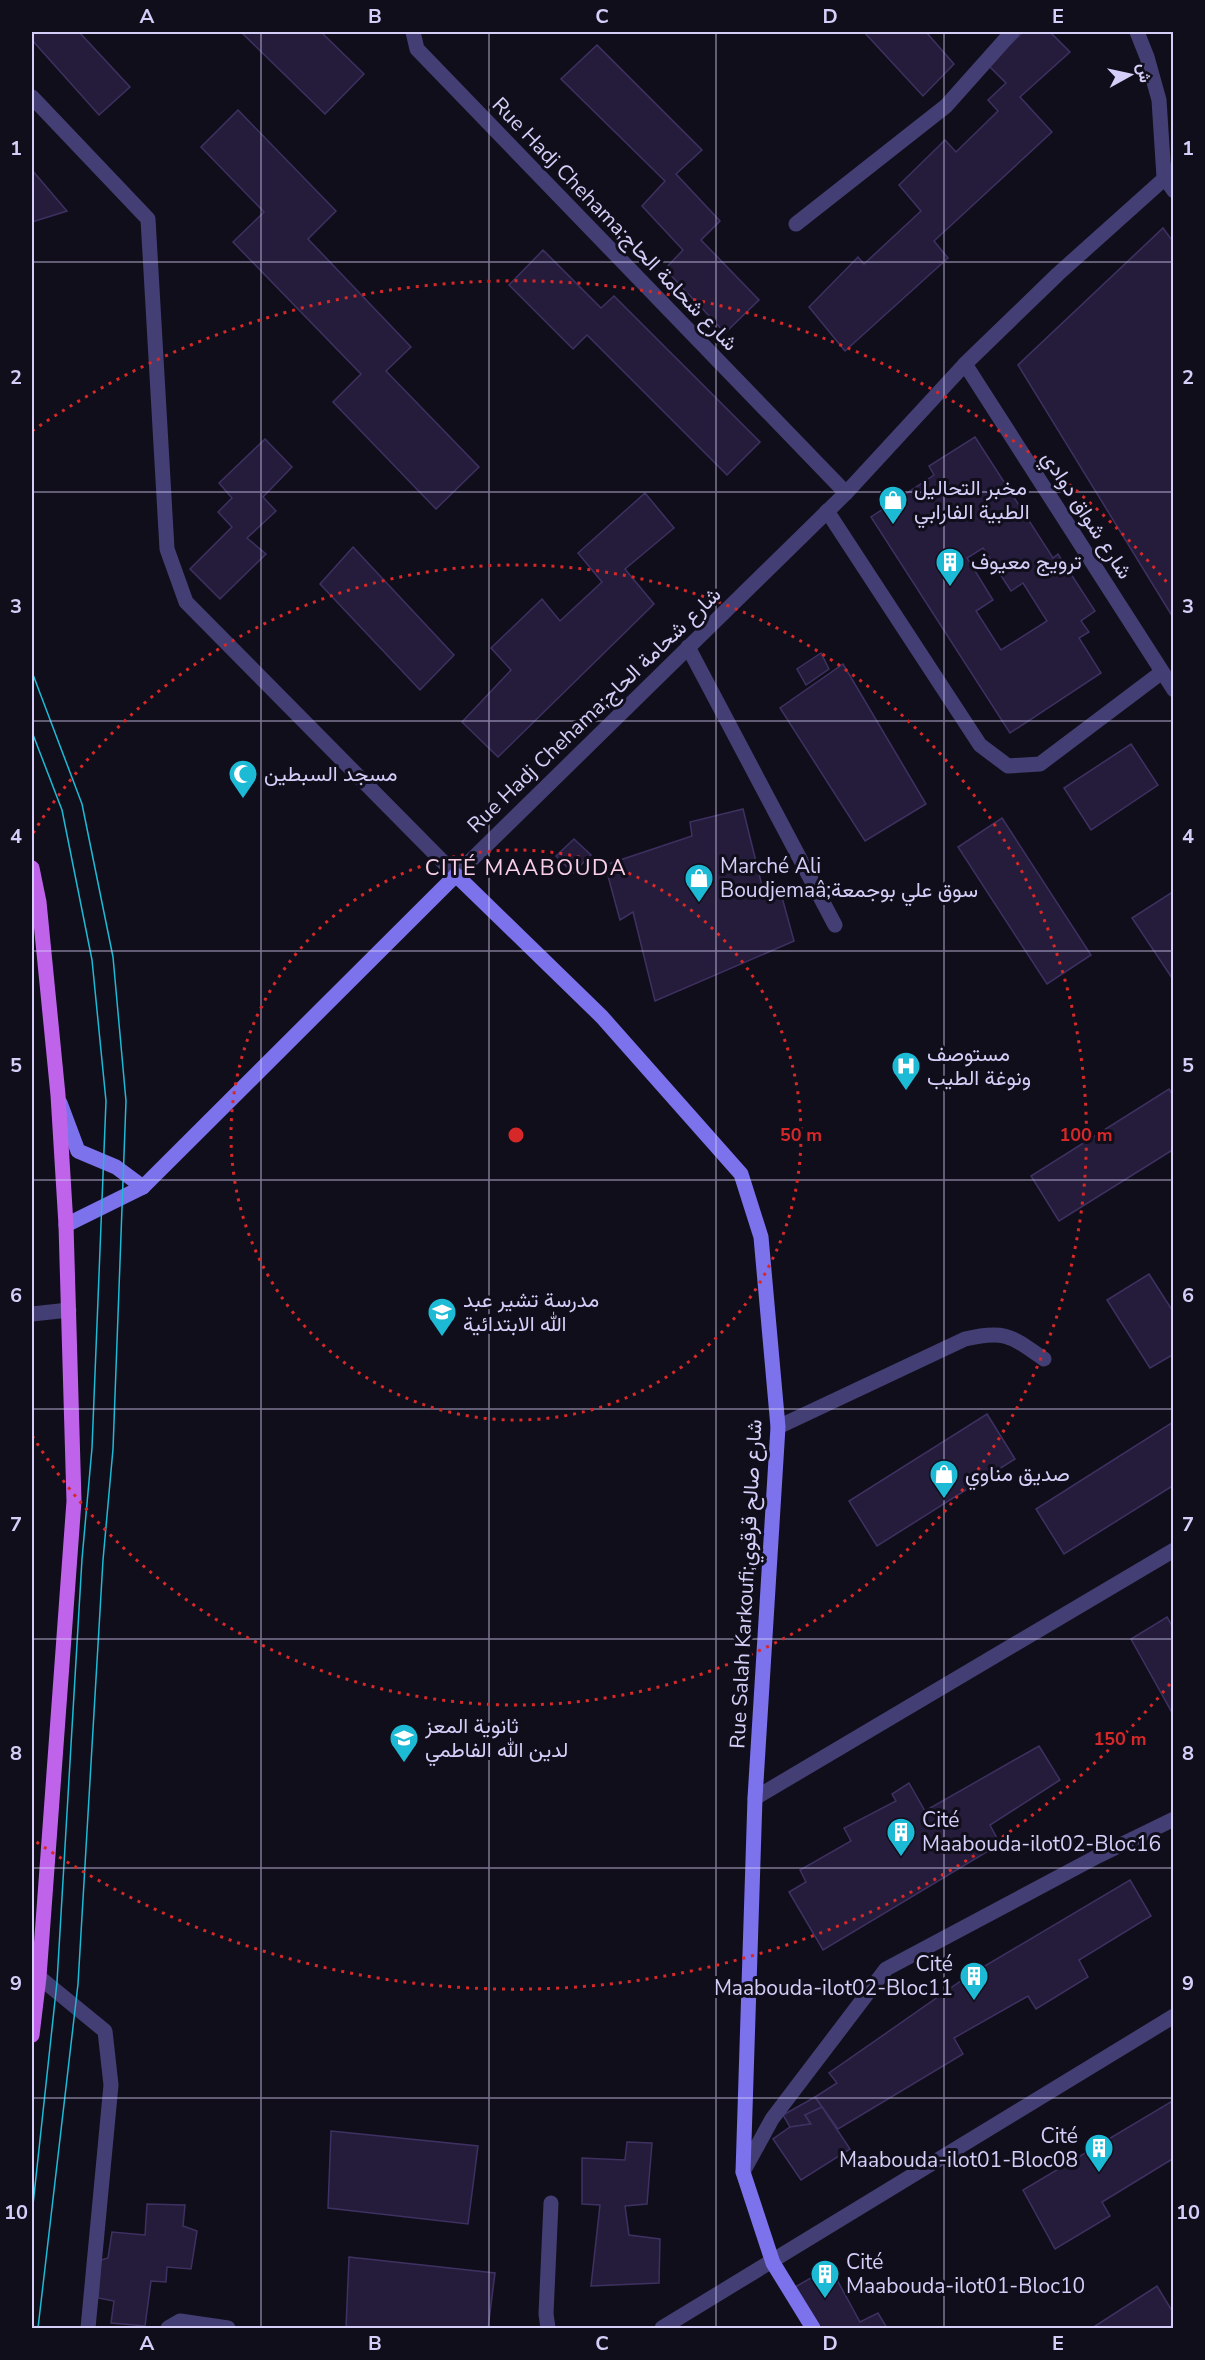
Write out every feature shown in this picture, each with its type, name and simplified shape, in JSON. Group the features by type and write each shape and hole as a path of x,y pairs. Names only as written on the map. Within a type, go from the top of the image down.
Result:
{"main road":[{"path":"32,868 39,902 58,1095 66,1225 74,1501 39,1977 32,2036"}],"street":[{"name":"Rue Hadj Chehama;شارع شحامة الحاج","path":"413,32 417,49 846,493"},
{"path":"796,224 946,106 1012,32"},
{"path":"1137,32 1148,57 1159,100 1173,191"},
{"name":"Rue Salah Karkoufi;شارع صالح قرقوي","path":"32,97 148,219 167,549 186,602 456,875 602,1017 741,1174 761,1237 778,1427 755,1798 743,2172 772,2263 813,2328"},
{"name":"Rue Hadj Chehama;شارع شحامة الحاج","path":"66,1225 143,1188 456,875 846,493 965,364 1058,274 1169,174"},
{"name":"شارع شواق دوادي","path":"965,364 1173,690"},
{"path":"827,511 980,745 1008,766 1040,764 1162,672"},
{"path":"688,647 835,925"},
{"path":"58,1095 78,1150 116,1167 143,1188"},
{"path":"32,1314 69,1310"},
{"path":"778,1427 965,1339 985,1335 1011,1336 1044,1359"},
{"path":"755,1798 1173,1550"},
{"path":"743,2172 772,2119 886,1969 1098,1856 1173,1819"},
{"path":"39,1977 105,2031 111,2085 88,2328"},
{"path":"662,2328 772,2263 1173,2016"},
{"path":"548,2328 546,2313 551,2203"},
{"path":"168,2328 180,2321 228,2328"}],"building":[{"path":"32,32 79,32 130,87 99,115 32,40"},
{"path":"241,32 321,32 364,74 325,114"},
{"path":"864,32 926,32 954,64 923,96"},
{"path":"1023,32 1050,32 1070,52 1020,97 1052,132 934,241 948,258 845,351 809,307 858,257 864,264 921,211 899,185 945,140 956,152 998,111 988,100 1006,83 988,65"},
{"path":"597,45 702,150 676,174 720,221 701,240 759,300 725,333 665,269 683,250 642,206 665,181 561,79"},
{"path":"238,110 336,211 308,239 411,347 386,371 479,467 436,509 333,402 361,374 233,242 264,212 201,147"},
{"path":"32,170 67,211 32,222"},
{"path":"1163,228 1174,243 1174,619 1018,365"},
{"path":"543,250 601,308 614,296 760,442 727,475 587,335 573,349 509,285"},
{"name":"ترويج معيوف","path":"975,437 1053,558 1058,554 1095,611 1081,621 1089,632 1079,638 1101,673 1010,733 871,517 934,475 929,466","holes":["983,548 1011,591 1023,583 1047,621 1001,650 976,611 993,600 967,558"]},
{"path":"265,439 292,467 263,497 276,511 247,538 266,554 220,599 190,569 232,527 218,512 232,498 219,483"},
{"path":"645,493 674,528 625,569 654,604 498,757 462,722 511,670 491,648 542,599 560,621 602,582 578,553"},
{"path":"353,547 454,655 420,690 320,584"},
{"path":"821,653 829,669 806,685 797,669"},
{"path":"843,664 926,804 865,841 780,708"},
{"path":"1131,744 1158,785 1091,830 1064,788"},
{"name":"Marché Ali Boudjemaâ;سوق علي بوجمعة","path":"743,809 764,894 780,890 794,941 655,1001 633,912 620,920 605,865 692,836 690,822"},
{"path":"1002,818 1091,955 1047,984 958,847"},
{"path":"574,839 591,855 573,873 556,856"},
{"path":"1174,891 1174,981 1132,918"},
{"path":"1169,1089 1174,1097 1174,1149 1059,1221 1031,1176"},
{"path":"1149,1274 1174,1313 1174,1354 1150,1368 1107,1300"},
{"path":"987,1414 1015,1459 877,1546 849,1501"},
{"path":"1173,1422 1174,1485 1064,1554 1036,1509"},
{"path":"1167,1617 1174,1629 1174,1716 1131,1639"},
{"name":"Cité Maabouda-ilot02-Bloc16","path":"1039,1746 1060,1780 990,1825 1000,1844 823,1950 789,1892 806,1882 800,1870 851,1841 844,1828 896,1801 892,1794 909,1783 925,1811"},
{"name":"Cité Maabouda-ilot02-Bloc11","path":"1130,1880 1151,1916 1079,1960 1088,1977 1036,2009 1028,1996 954,2038 963,2054 838,2129 815,2097 837,2083 829,2073 968,1976"},
{"path":"815,2097 822,2107 805,2115 811,2124 790,2127 783,2115"},
{"name":"Cité Maabouda-ilot01-Bloc08","path":"1174,2100 1174,2158 1102,2202 1110,2216 1055,2249 1023,2190"},
{"path":"822,2107 850,2149 801,2180 773,2139 790,2127 811,2124 805,2115"},
{"path":"331,2131 478,2146 468,2224 328,2208"},
{"path":"627,2142 652,2143 647,2204 625,2206 629,2235 660,2239 659,2283 591,2286 600,2205 582,2204 582,2158 625,2160"},
{"path":"147,2204 185,2205 183,2226 197,2231 191,2269 167,2267 166,2282 151,2281 145,2326 111,2323 114,2301 98,2298 101,2260 108,2258 112,2232 145,2235"},
{"path":"349,2257 495,2273 488,2328 346,2328"},
{"name":"Cité Maabouda-ilot01-Bloc10","path":"830,2267 860,2322 878,2313 887,2328 816,2328 795,2287"},
{"path":"1157,2286 1174,2314 1174,2325 1167,2328 1092,2328"}],"tram line":[{"path":"32,672 82,804 113,957 126,1101 113,1449 103,1560 78,1984 38,2328"},
{"path":"32,732 62,810 92,960 106,1101 92,1448 82,1559 57,1982 32,2214"}],"place":[{"name":"مخبر التحاليل الطبية الفارابي","path":"893,526"},
{"name":"ترويج معيوف","path":"950,588"},
{"name":"مسجد السبطين","path":"243,800"},
{"name":"Marché Ali Boudjemaâ;سوق علي بوجمعة","path":"699,904"},
{"name":"مستوصف ونوغة الطيب","path":"906,1092"},
{"name":"مدرسة تشير عبد الله الابتدائية","path":"442,1338"},
{"name":"صديق مناوي","path":"944,1500"},
{"name":"ثانوية المعز لدين الله الفاطمي","path":"404,1764"},
{"name":"Cité Maabouda-ilot02-Bloc16","path":"901,1858"},
{"name":"Cité Maabouda-ilot02-Bloc11","path":"974,2002"},
{"name":"Cité Maabouda-ilot01-Bloc08","path":"1099,2174"},
{"name":"Cité Maabouda-ilot01-Bloc10","path":"825,2300"}],"district":[{"name":"CITÉ MAABOUDA","path":"526,868"}]}
